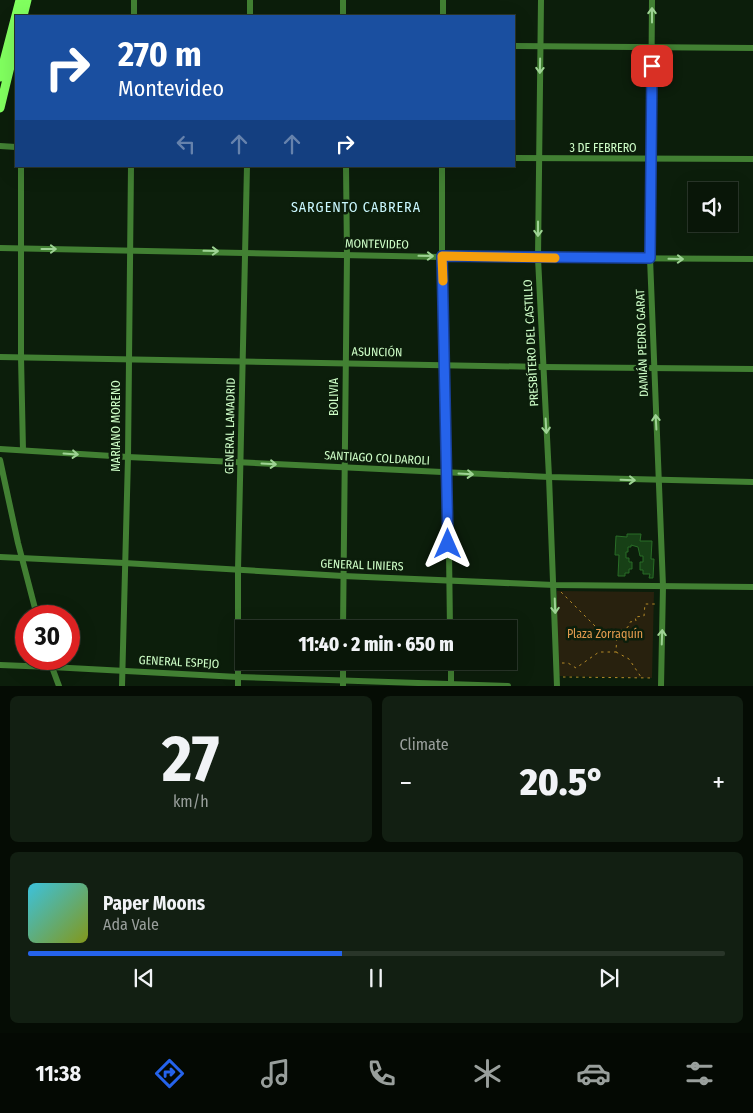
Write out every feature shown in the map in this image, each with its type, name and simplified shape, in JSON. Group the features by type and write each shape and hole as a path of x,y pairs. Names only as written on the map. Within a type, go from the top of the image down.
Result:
{"main road":[{"path":"18,15 20,0"},
{"path":"23,15 27,0"},
{"path":"0,77 14,40"},
{"path":"0,108 14,40"}],"street":[{"path":"134,0 134,15"},
{"path":"250,0 250,15"},
{"path":"343,0 343,15"},
{"path":"443,0 443,15"},
{"name":"PRESBÍTERO DEL CASTILLO","path":"542,0 538,159 538,258 554,584 557,686"},
{"name":"DAMIÁN PEDRO GARAT","path":"652,0 650,258 663,586 661,682"},
{"path":"515,46 753,48"},
{"path":"0,146 15,147"},
{"name":"3 DE FEBRERO","path":"515,158 753,159"},
{"path":"22,167 20,249 23,450"},
{"name":"MARIANO MORENO","path":"122,686 128,457 131,167"},
{"name":"GENERAL LAMADRID","path":"238,686 238,570 247,167"},
{"name":"BOLIVIA","path":"343,620 347,255 346,167"},
{"path":"442,167 442,256 450,620"},
{"name":"MONTEVIDEO","path":"0,248 538,258 753,259"},
{"name":"ASUNCIÓN","path":"0,357 753,369"},
{"name":"SANTIAGO COLDAROLI","path":"0,449 549,478 753,482"},
{"path":"0,460 21,558 34,605"},
{"name":"GENERAL LINIERS","path":"0,557 124,562 343,576 554,584 753,587"},
{"name":"GENERAL ESPEJO","path":"0,665 15,665"},
{"name":"GENERAL ESPEJO","path":"80,668 343,683 508,686"},
{"path":"53,670 59,686"},
{"path":"343,670 343,683"},
{"path":"451,670 451,685"}],"path":[{"path":"554,584 599,630 617,632 628,627 630,622 636,621 635,617 644,616 645,604 663,604"},
{"path":"616,652 617,632"},
{"path":"557,663 568,663 576,668 598,652 616,652 629,659 641,678"},
{"path":"557,677 641,678 661,682"}],"green space":[{"name":"Plaza Zorraquín","path":"557,591 654,592 652,678 556,676"}],"building":[{"path":"627,534 641,534 640,541 652,541 651,559 654,559 653,578 649,578 650,574 643,574 643,570 640,570 640,562 643,562 643,556 640,556 638,547 631,545 631,547 628,547 628,552 626,552 626,558 629,558 629,562 632,562 632,569 629,569 629,573 625,573 625,576 618,576 619,555 615,555 616,536 627,537"}],"slow traffic":[{"path":"443,281 442,256 555,258"}],"district":[{"name":"SARGENTO CABRERA","path":"356,207"}],"route":[{"path":"448,544 442,256 650,258 652,66"}]}
